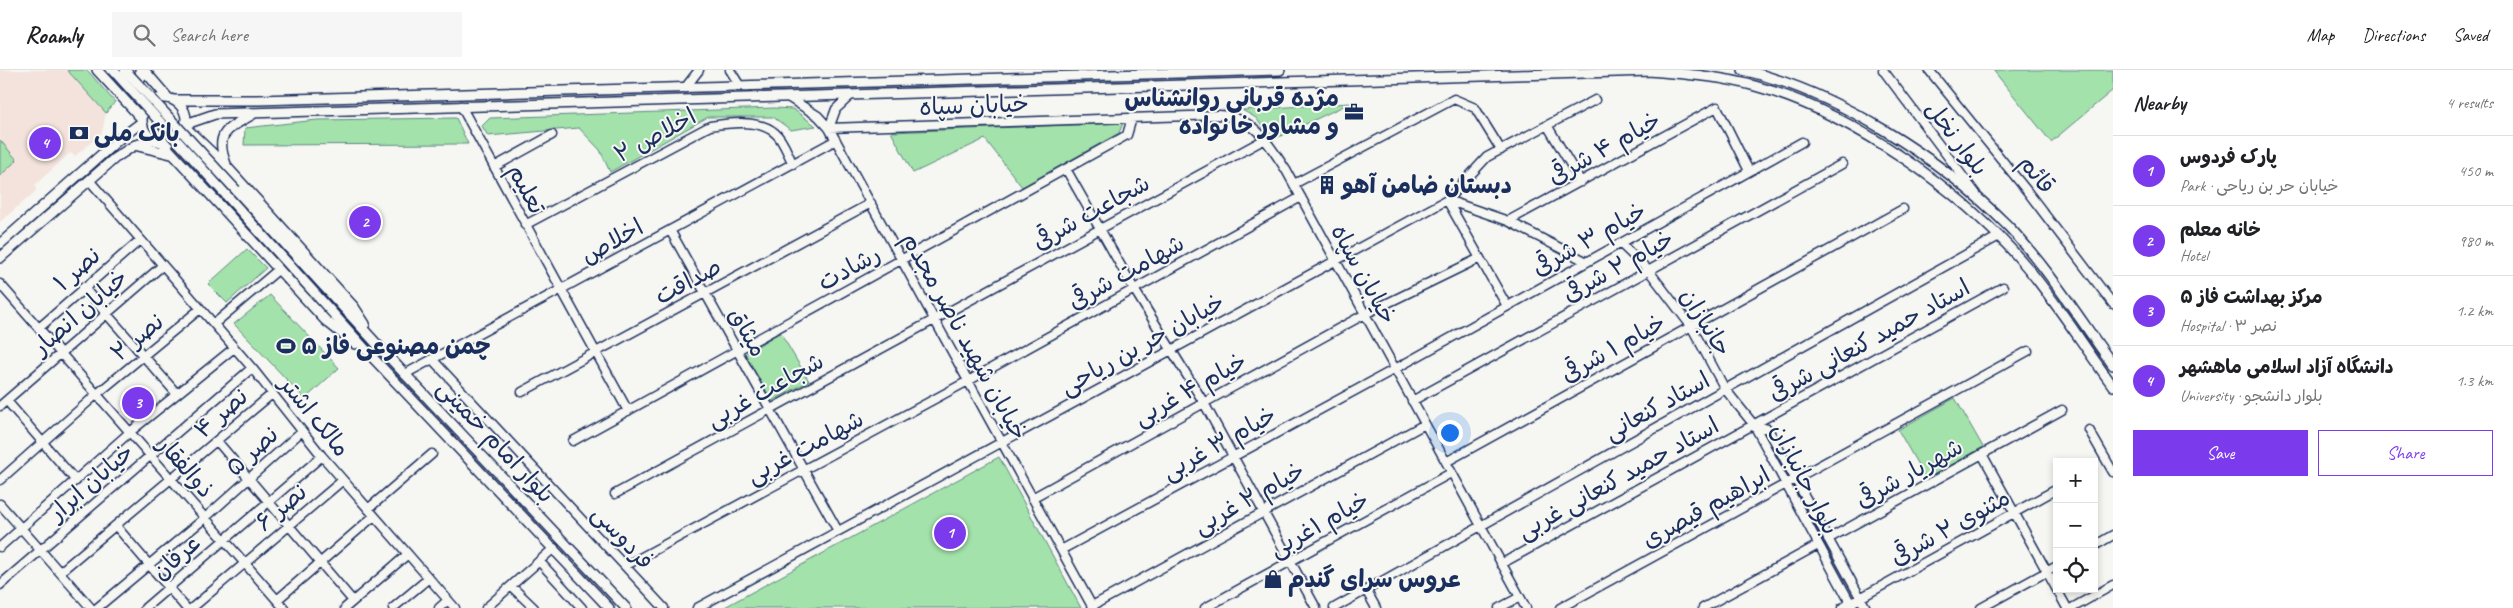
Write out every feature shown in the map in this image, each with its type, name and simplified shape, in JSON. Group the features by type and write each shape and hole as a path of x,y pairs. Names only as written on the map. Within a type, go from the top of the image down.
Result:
{"main road":[{"path":"97,70 142,121 146,133 182,161 325,320 375,360"},
{"name":"بلوار امام خمینی","path":"112,70 375,360 609,608"},
{"name":"بلوار امام خمینی","path":"125,70 385,353 626,608"},
{"path":"112,86 123,90 134,87 141,77 142,70"},
{"path":"142,70 171,99 183,108 185,125 227,167 354,307 385,353"},
{"path":"0,244 142,121 144,111 152,102 171,99 205,100 685,88 1039,74 1070,76 1280,70"},
{"path":"1743,70 1789,84 1856,116 1924,158 1983,204 2037,260 2113,365"},
{"path":"0,258 88,180 125,151 135,146 176,138 185,125 216,114 1650,71 1690,74 1756,86 1792,99 1844,123 1917,168 1974,213 1999,236 2027,268 2113,386"},
{"path":"205,100 204,106 208,117"},
{"path":"227,167 220,149 223,136 234,125 253,114"},
{"path":"182,161 179,152 183,143 192,139 202,142"},
{"path":"118,140 122,140 127,144 125,151"},
{"path":"135,146 171,154"}],"street":[{"path":"685,88 699,70"},
{"path":"730,70 740,86"},
{"path":"1063,70 1070,76"},
{"name":"بلوار نخل","path":"1883,70 1983,204"},
{"name":"قائم","path":"1928,70 2028,191 2113,304"},
{"path":"829,128 836,109 851,95"},
{"name":"خیابان شهید ناصر مجدم","path":"788,97 818,116 829,128 1093,607"},
{"path":"1294,184 1454,99 1475,108 1502,150"},
{"name":"خیابان حر بن ریاحی","path":"697,608 1447,200 1487,157 1595,100"},
{"name":"تعلیم","path":"461,106 560,290 628,411"},
{"name":"خیام ۴ شرقی","path":"1508,222 1717,107 1749,171"},
{"name":"خیابان سپاه","path":"829,128 1230,116 1250,123 1265,138 1294,184 1526,608"},
{"name":"رشادت","path":"573,441 1127,135 1132,118"},
{"name":"اخلاص ۲","path":"525,225 710,126 725,124 765,126 777,133 793,164"},
{"path":"1547,125 1581,182"},
{"path":"494,167 552,135"},
{"name":"شجاعت شرقی","path":"934,319 1265,138"},
{"name":"اخلاص","path":"405,374 836,140"},
{"name":"خیام ۳ شرقی","path":"1395,369 1802,142"},
{"name":"خیام ۲ شرقی","path":"1412,401 1842,164"},
{"path":"1066,169 1134,289 1204,403 1316,608"},
{"name":"مالک اشتر","path":"88,180 252,368 322,456 455,608"},
{"name":"شهامت شرقی","path":"968,381 1301,197"},
{"path":"1447,200 1508,222 1587,262"},
{"path":"1447,200 1507,306"},
{"name":"صداقت","path":"522,392 871,203"},
{"name":"خیام ۱ شرقی","path":"1446,462 1903,208"},
{"name":"میثاق","path":"670,230 838,531"},
{"name":"استاد کنعانی","path":"1334,608 1999,236"},
{"name":"نصر ۱","path":"39,328 140,240"},
{"name":"جانبازان","path":"1620,243 1649,271 1691,326 1725,389 1754,425"},
{"path":"1365,314 1480,258"},
{"name":"خیابان انصار","path":"0,406 162,265"},
{"path":"214,324 279,269"},
{"name":"ذوالفقار","path":"0,284 284,608"},
{"name":"استاد حمید کنعانی شرقی","path":"1754,425 2003,287"},
{"path":"83,288 176,394"},
{"name":"نصر ۲","path":"0,480 97,394 200,309"},
{"name":"خیام ۴ غربی","path":"1032,498 1365,314"},
{"name":"شجاعت غربی","path":"615,494 934,319"},
{"path":"0,547 22,530 130,432 234,348"},
{"name":"ابراهیم قیصری","path":"1560,608 2028,351"},
{"name":"فردوسی","path":"432,359 664,608"},
{"name":"خیابان ابرار","path":"0,585 252,368"},
{"name":"خیام ۳ غربی","path":"1061,550 1395,369"},
{"name":"شهامت غربی","path":"625,566 968,381"},
{"name":"نصر ۴","path":"60,572 172,480 272,394"},
{"path":"6,400 76,481"},
{"name":"شهریار شرقی","path":"1828,539 2062,410"},
{"name":"خیام ۲ غربی","path":"1093,607 1425,424"},
{"name":"بلوار جانبازان","path":"1754,425 1768,429 1866,608"},
{"name":"بلوار جانبازان","path":"1754,425 1852,606"},
{"name":"استاد حمید کنعانی غربی","path":"1501,564 1754,425"},
{"path":"2089,430 2113,472"},
{"name":"نصر ۵","path":"97,608 205,518 302,431"},
{"path":"217,441 353,601"},
{"path":"368,509 432,454"},
{"path":"1982,454 2067,608"},
{"name":"عرفان","path":"145,608 322,456"},
{"name":"خیام ۱غربی","path":"1205,608 1451,473"},
{"name":"نصر ۶","path":"192,608 343,480"},
{"name":"مثنوی ۲ شرقی","path":"1842,608 1852,606 1861,598 2053,491"},
{"path":"0,504 91,608"},
{"path":"276,600 374,516"},
{"path":"116,526 186,608"},
{"path":"2098,544 2113,535"},
{"path":"1703,608 1818,544"},
{"path":"486,608 554,548"},
{"path":"345,608 408,554"},
{"path":"539,561 582,608"},
{"path":"1981,608 2053,568"},
{"path":"393,608 429,578"},
{"path":"2072,608 2113,585"},
{"path":"511,586 534,608"},
{"path":"1366,590 1376,608"},
{"path":"1499,608 1520,597"},
{"path":"439,608 448,600"}],"shaded area":[{"path":"0,70 67,70 106,113 102,133 75,156 70,153 35,185 36,191 0,222"}],"green space":[{"path":"67,70 87,70 115,102 106,113"},
{"path":"1993,70 2113,70 2113,90 2051,142"},
{"path":"1350,103 1272,140 1256,118 1242,110"},
{"path":"774,108 793,109 816,126 791,130 773,117 708,117 610,172 600,150 579,128 488,136 482,126 490,118"},
{"path":"456,118 468,144 244,145 245,128 317,120"},
{"path":"1123,123 1119,133 1022,187 985,139 913,173 891,132"},
{"path":"0,140 17,160 0,176"},
{"path":"247,249 266,268 227,303 208,284"},
{"name":"چمن مصنوعی فاز ۵","path":"270,295 339,368 305,399 234,324"},
{"path":"780,332 809,381 772,401 745,354"},
{"path":"1955,398 1983,447 1926,479 1898,430"},
{"path":"999,457 1081,608 723,608"}],"place":[{"name":"مژده قربانی روانشناس و مشاور خانواده","path":"1354,112"},
{"name":"بانک ملی","path":"79,133"},
{"name":"دانشگاه آزاد اسلامی ماهشهر","path":"45,143"},
{"name":"دبستان ضامن آهو","path":"1327,185"},
{"name":"خانه معلم","path":"365,222"},
{"name":"چمن مصنوعی فاز ۵","path":"286,346"},
{"name":"مرکز بهداشت فاز ۵","path":"138,403"},
{"name":"پارک فردوس","path":"950,533"},
{"name":"عروس سرای گندم","path":"1273,579"}]}
